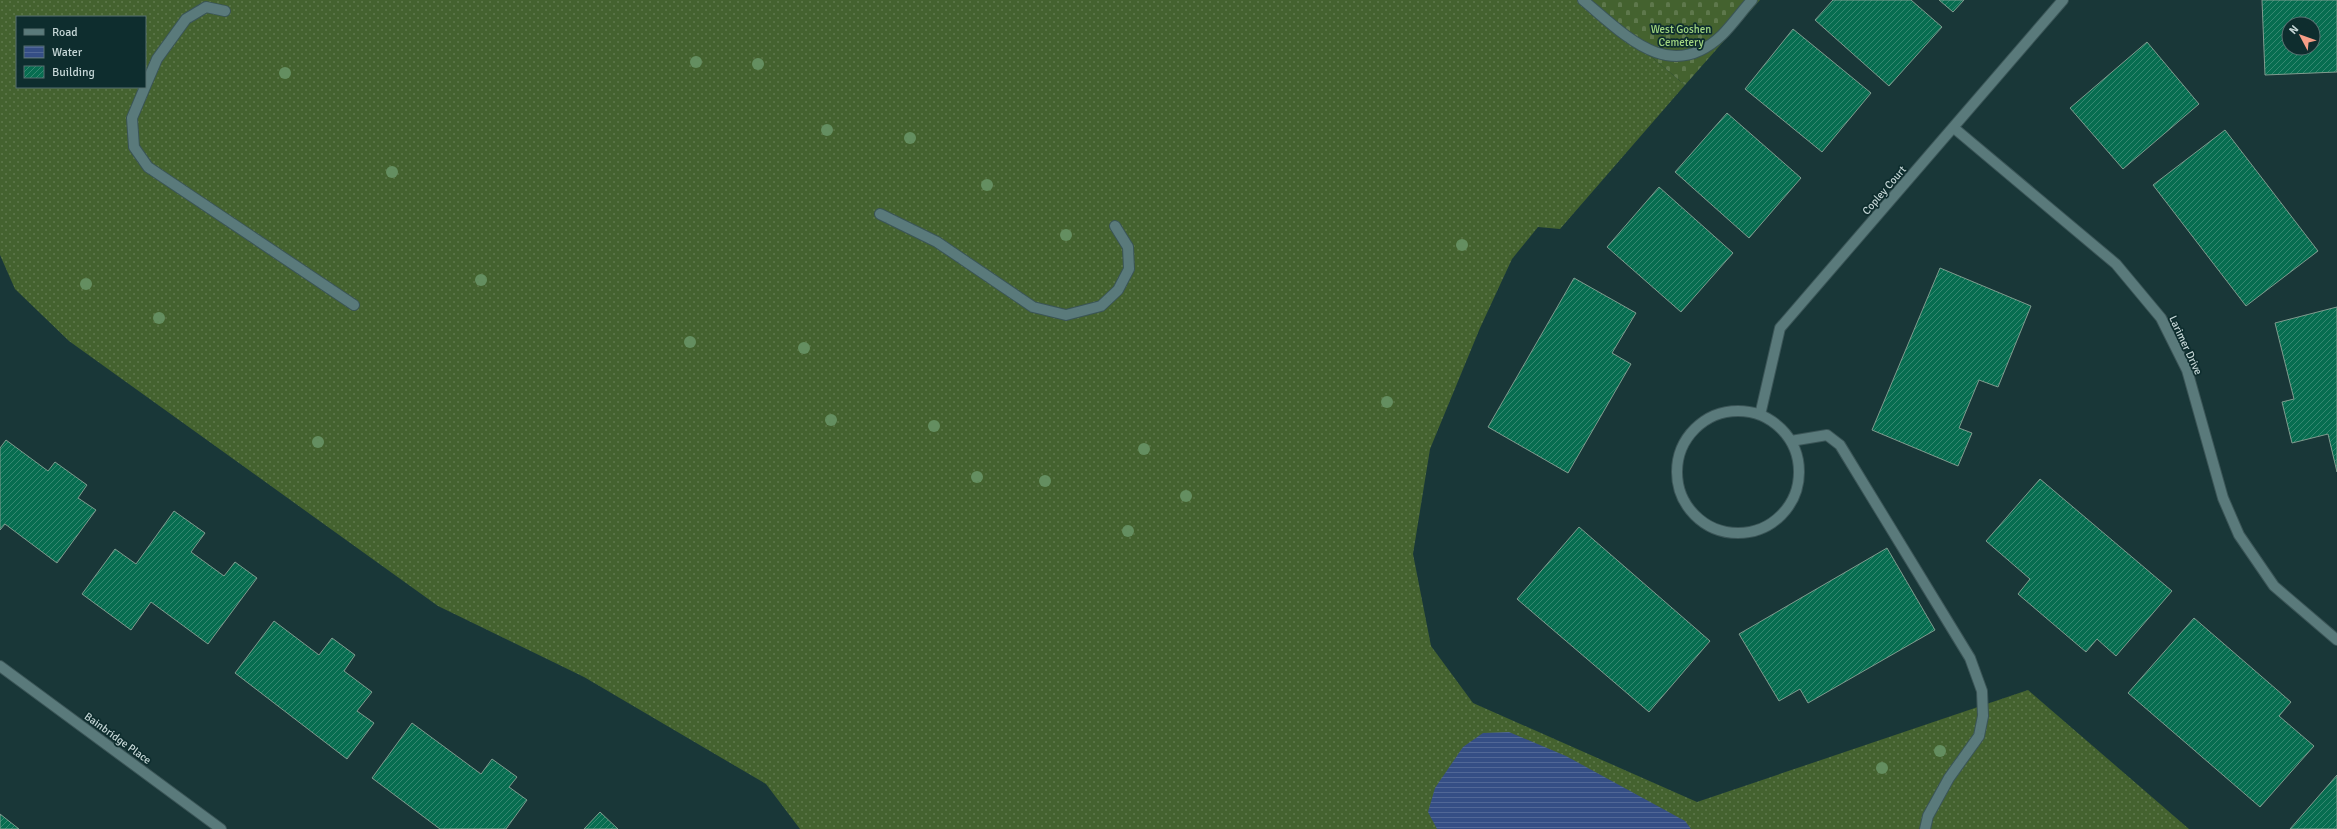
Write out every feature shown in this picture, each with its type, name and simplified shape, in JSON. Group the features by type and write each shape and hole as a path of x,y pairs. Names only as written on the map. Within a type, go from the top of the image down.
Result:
{"street":[{"path":"1583,0 1632,41 1671,57 1694,54 1721,36 1752,0"},
{"name":"Copley Court","path":"1760,415 1780,328 2064,0"},
{"path":"146,85 157,59 186,19 206,6 225,11"},
{"path":"145,88 132,118 134,147 148,167 354,305"},
{"name":"Larimer Drive","path":"1954,128 2116,264 2161,318 2187,370 2224,498 2239,535 2274,586 2337,640"},
{"path":"880,214 937,242 1033,307 1066,315 1101,306 1118,290 1129,269 1128,247 1115,226"},
{"path":"1740,411 1760,415 1777,425 1791,441 1798,459 1799,480 1793,500 1781,516 1764,528 1745,533 1724,532 1706,524 1691,512 1680,494 1677,475 1679,455 1688,437 1703,423 1720,414 1740,411"},
{"path":"1791,441 1827,435 1840,445 1970,658 1982,691 1983,716 1978,736 1949,778 1928,816 1925,829"},
{"name":"Bainbridge Place","path":"0,666 221,829"}],"green space":[{"path":"0,0 1583,0 1685,85 1560,229 1538,227 1512,259 1480,328 1430,449 1413,554 1431,646 1473,703 1697,802 2028,690 2189,829 800,829 766,784 584,677 438,606 69,341 15,289 0,255"},
{"name":"West Goshen Cemetery","path":"1583,0 1760,0 1685,85"}],"water":[{"path":"1509,732 1566,756 1685,821 1691,829 1437,829 1428,812 1435,788 1463,747 1483,733"}],"building":[{"path":"1833,0 1911,0 1942,27 1889,86 1815,20"},
{"path":"1939,0 1964,0 1953,12"},
{"path":"2262,0 2337,0 2337,72 2265,75"},
{"path":"1793,29 1871,93 1822,152 1745,89"},
{"path":"2147,42 2199,104 2123,169 2070,108"},
{"path":"1727,113 1801,178 1749,238 1675,172"},
{"path":"2225,130 2318,251 2246,306 2153,185"},
{"path":"1659,187 1733,253 1681,312 1607,247"},
{"path":"1940,268 2031,306 1998,387 1979,380 1959,428 1972,433 1958,466 1872,430"},
{"path":"1574,278 1636,313 1612,353 1631,364 1568,473 1488,427"},
{"path":"2337,307 2337,472 2328,434 2292,443 2282,402 2294,399 2275,323"},
{"path":"6,440 48,471 55,462 87,485 78,498 96,510 57,563 5,524 0,530 0,448"},
{"path":"2040,479 2172,591 2116,656 2097,639 2086,652 2018,594 2030,579 1986,541"},
{"path":"174,511 205,533 191,552 224,576 235,562 257,578 208,644 151,602 131,630 82,594 115,549 136,564"},
{"path":"1579,527 1710,641 1649,712 1517,599"},
{"path":"1887,548 1935,630 1808,703 1800,689 1779,701 1739,634"},
{"path":"2194,618 2291,702 2279,716 2314,746 2260,807 2128,693"},
{"path":"274,621 319,655 332,638 355,655 344,671 372,692 357,711 374,723 347,759 235,673"},
{"path":"412,723 481,774 492,759 517,777 509,787 527,800 506,829 440,829 372,778"},
{"path":"2337,775 2337,829 2290,829"},
{"path":"600,812 618,829 584,829"},
{"path":"0,814 19,829 0,829"}]}
